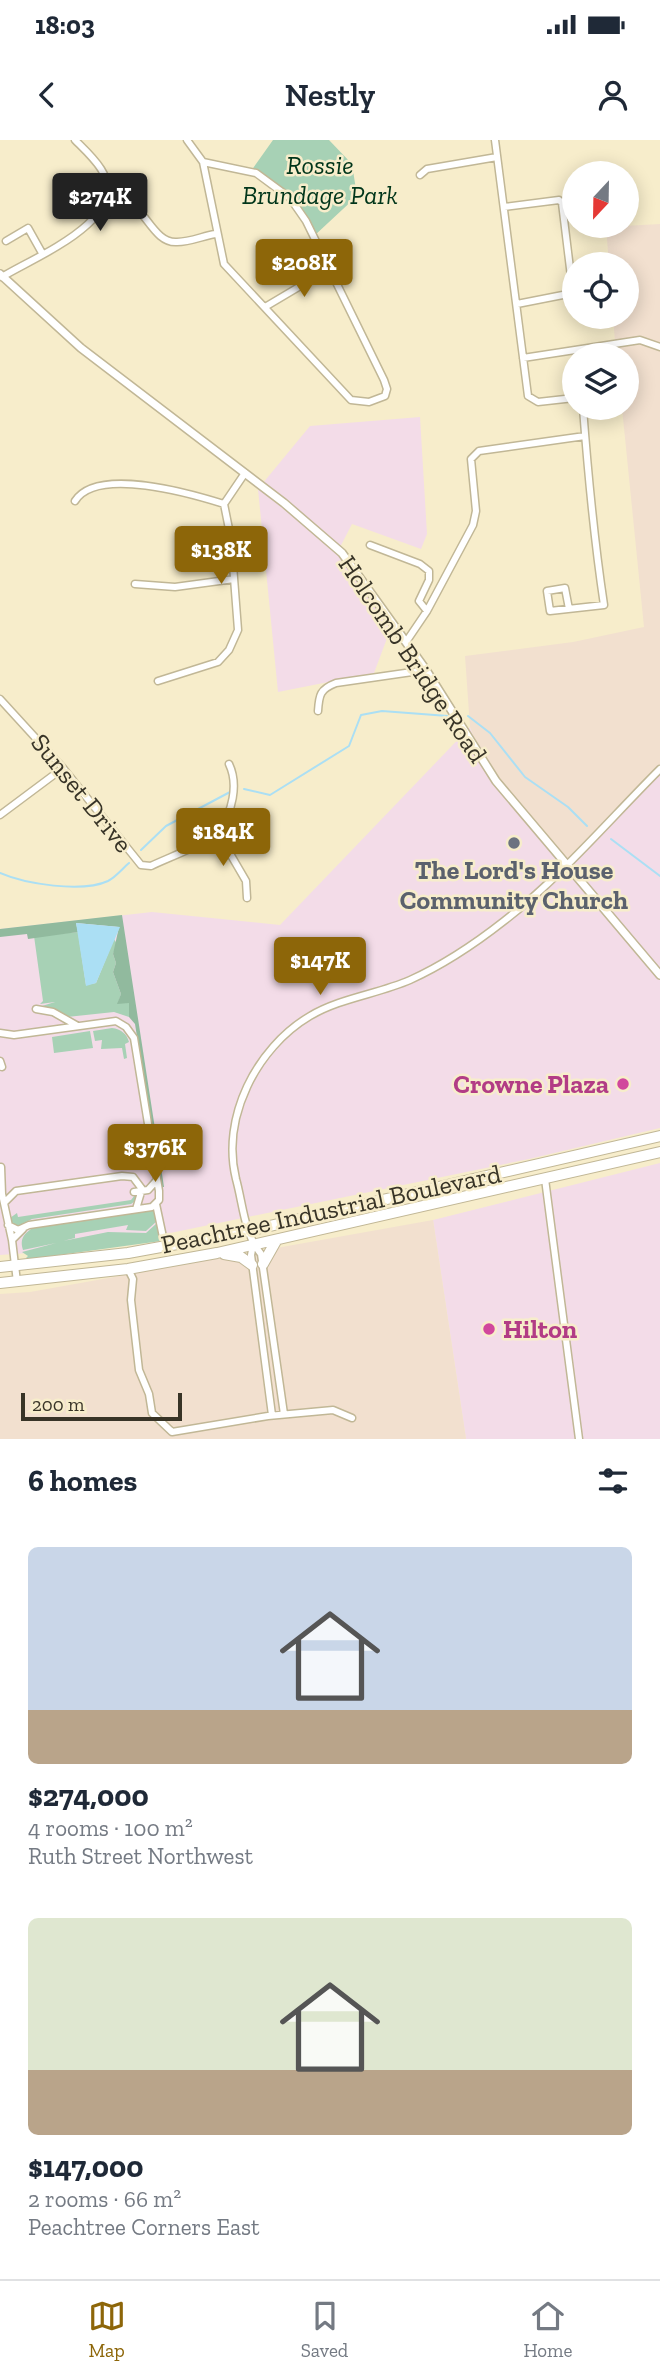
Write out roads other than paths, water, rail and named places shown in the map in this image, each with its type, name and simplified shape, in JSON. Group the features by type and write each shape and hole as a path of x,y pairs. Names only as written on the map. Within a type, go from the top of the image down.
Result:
{"highway":[{"name":"Peachtree Industrial Boulevard","path":"0,1268 109,1256 248,1231 660,1136"},
{"name":"Peachtree Industrial Boulevard","path":"0,1283 128,1269 216,1253 660,1152"},
{"path":"216,1253 241,1256 258,1265 276,1241"}],"street":[{"path":"1,275 80,231 97,217 108,191 106,182 102,170 75,140"},
{"path":"187,140 202,162 215,234 224,264 351,400 369,402 385,396 387,389 379,371 306,221 290,198 256,173 202,162"},
{"path":"495,140 528,396 532,400 562,399"},
{"path":"421,175 428,169 497,157"},
{"path":"108,191 132,201 156,232 174,243 215,234"},
{"path":"504,207 559,200 562,203 573,293 517,304"},
{"path":"6,241 28,228 41,253"},
{"path":"265,307 329,269"},
{"name":"Holcomb Bridge Road","path":"1,275 81,348 245,473 341,553 426,670 496,781 660,975"},
{"path":"523,358 640,340 660,347"},
{"path":"569,609 565,588 547,591 550,611 569,609 604,605 590,510 591,480 584,420"},
{"path":"406,642 427,611 473,525 476,511 471,459 473,455 479,451 586,436"},
{"path":"158,681 218,662 229,650 238,630 224,503 245,473"},
{"path":"75,501 79,493 97,487 122,484 155,486 224,503"},
{"path":"370,544 420,564 429,571 429,580 419,601 427,611"},
{"path":"135,584 175,587 234,579"},
{"path":"318,711 319,695 326,687 336,683 426,670"},
{"name":"Sunset Drive","path":"0,699 63,768 141,865 151,866 218,833"},
{"path":"229,764 235,776 234,795 218,833 246,881 247,898"},
{"path":"0,815 63,768"},
{"path":"284,1414 258,1265 233,1167 234,1129 245,1092 268,1054 310,1015 411,979 451,958 504,922 660,769"},
{"path":"36,1009 53,1012 76,1025"},
{"path":"0,1033 14,1035 116,1021 131,1032 157,1180 159,1200 156,1204 163,1237 175,1244"},
{"path":"1,1167 5,1202 11,1213 8,1225 17,1282"},
{"path":"5,1202 16,1191 122,1176 139,1182 142,1191 136,1209"},
{"path":"545,1179 579,1439"},
{"path":"134,1192 142,1191 157,1180"},
{"path":"8,1225 15,1229 24,1228 156,1204"},
{"path":"12,1240 24,1228"},
{"path":"253,1245 261,1254 258,1265 270,1416"},
{"path":"128,1269 133,1279 131,1300 139,1370 155,1418 172,1432 334,1409 352,1418"}],"water":[{"path":"76,923 120,927 96,983 86,986"}],"waterway":[{"path":"244,789 270,795 349,746 361,715 382,711 448,716"},
{"path":"468,716 490,733 525,777 568,807 587,826"},
{"path":"141,850 166,826 230,792"},
{"path":"611,839 660,876"},
{"path":"0,873 24,881 54,886 97,885 117,875 129,863"}],"place":[{"name":"The Lord's House Community Church","path":"514,843"},
{"name":"Crowne Plaza","path":"623,1084"},
{"name":"Hilton","path":"489,1329"}],"park label":[{"name":"Rossie Brundage Park","path":"320,180"}]}
